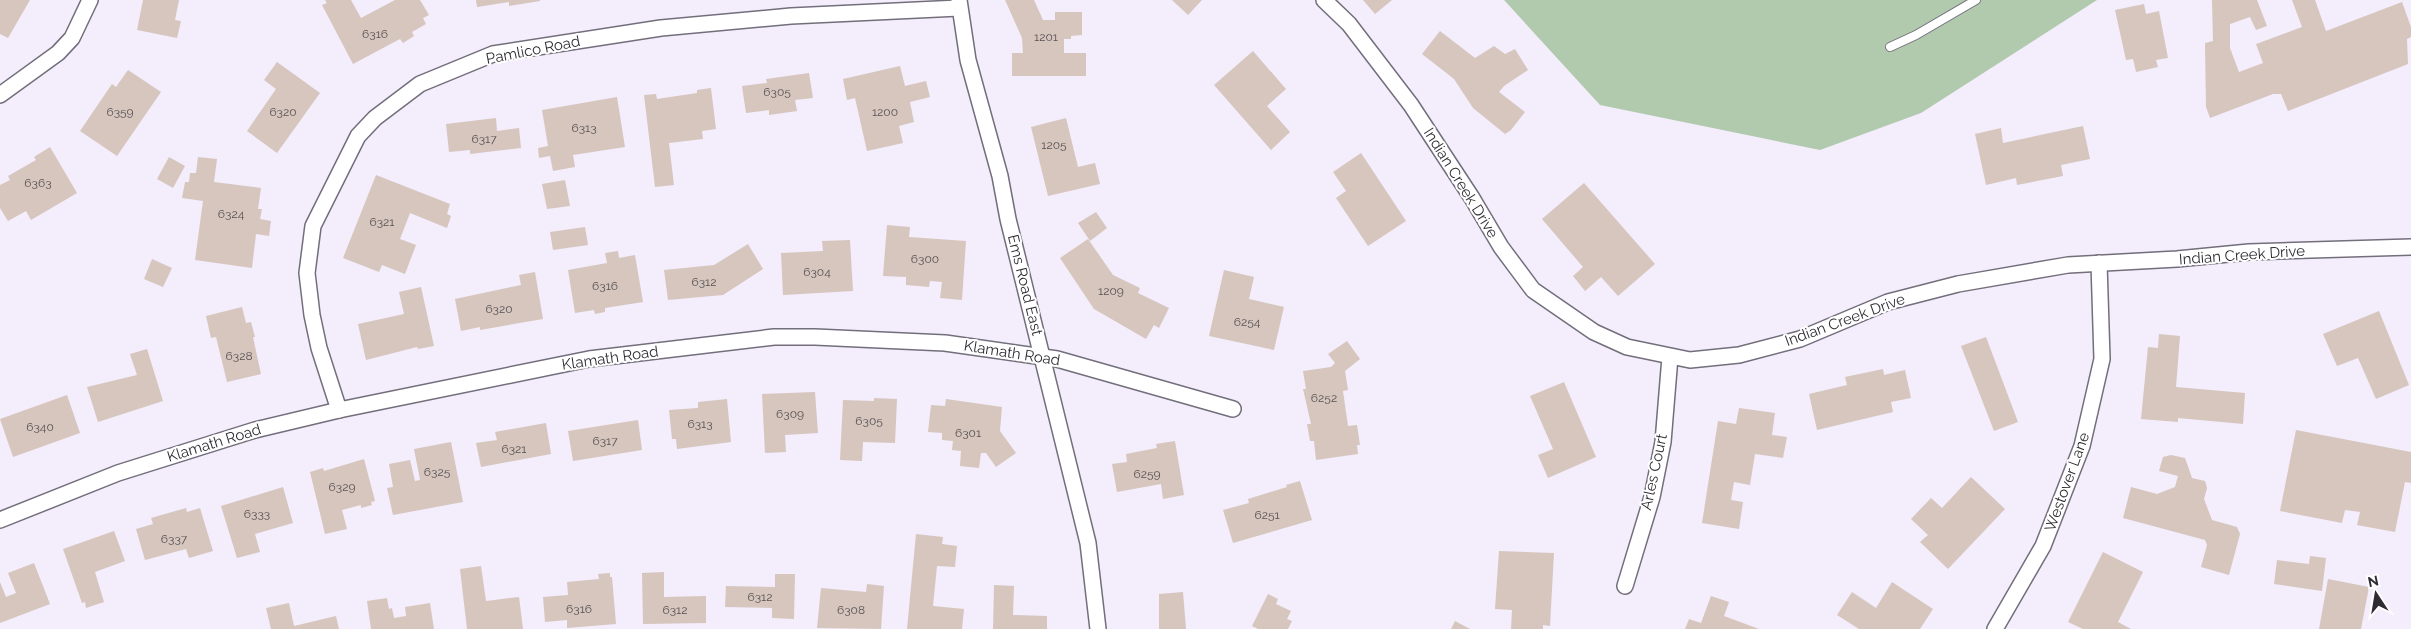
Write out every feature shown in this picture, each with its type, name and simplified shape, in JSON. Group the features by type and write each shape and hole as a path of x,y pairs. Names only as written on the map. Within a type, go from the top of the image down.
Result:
{"street":[{"path":"0,95 58,53 72,38 90,0"},
{"name":"Indian Creek Drive","path":"1324,0 1348,24 1411,105 1472,198 1501,247 1534,290 1594,332 1627,347 1690,360 1739,355 1800,339 1888,302 1958,284 2068,265 2177,259 2249,252 2411,247"},
{"name":"Ems Road East","path":"959,4 968,60 1000,176 1008,219 1088,543 1098,629"},
{"name":"Pamlico Road","path":"339,410 319,348 312,315 307,273 313,226 358,136 375,118 420,84 493,54 661,28 791,16 959,4"},
{"name":"Westover Lane","path":"1995,629 2043,546 2082,446 2102,359 2099,263"},
{"name":"Klamath Road","path":"0,520 118,474 255,430 339,410 589,359 774,337 945,343 1057,359 1233,409"},
{"name":"Arles Court","path":"1625,586 1652,497 1663,442 1670,356"}],"lane":[{"path":"1890,47 1916,36 1976,0"}],"green space":[{"path":"1504,0 2097,0 1921,113 1820,150 1600,105"}],"building":[{"path":"0,0 30,0 8,38 0,34"},
{"path":"143,0 179,0 175,20 181,21 177,38 137,30"},
{"path":"325,0 351,0 361,18 395,0 420,0 429,15 423,18 426,24 412,32 414,36 403,43 400,39 353,64 322,5 327,3"},
{"path":"476,0 540,1 509,6 509,2 477,7"},
{"path":"1005,0 1034,0 1043,20 1055,20 1055,12 1082,12 1082,35 1071,36 1071,39 1064,39 1064,53 1086,53 1086,76 1012,76 1012,53 1023,53 1022,38"},
{"path":"1172,0 1202,0 1188,15"},
{"path":"1363,0 1392,0 1375,14"},
{"path":"2212,0 2257,0 2267,26 2256,30 2250,17 2230,24 2230,48 2239,72 2263,63 2256,44 2302,27 2292,0 2315,0 2326,31 2402,2 2411,27 2411,37 2407,39 2408,64 2288,111 2281,94 2273,94 2210,118 2206,107 2205,43 2213,41"},
{"path":"2144,4 2146,14 2159,11 2168,58 2156,60 2158,67 2136,72 2133,59 2126,60 2115,10"},
{"path":"1440,31 1475,58 1494,46 1505,54 1515,49 1528,70 1504,86 1499,92 1525,112 1511,130 1505,134 1473,108 1454,79 1422,54"},
{"path":"1253,51 1286,89 1267,106 1290,132 1271,150 1214,85"},
{"path":"277,62 320,93 277,153 247,131 276,89 264,80"},
{"path":"900,66 905,86 926,81 930,97 910,102 914,122 899,126 903,143 867,151 855,98 847,100 843,79"},
{"path":"128,70 161,92 117,156 80,131 112,84 116,87"},
{"path":"809,73 813,98 795,100 797,111 769,115 769,110 746,113 742,86 767,83 766,79"},
{"path":"711,88 716,129 702,131 703,139 669,143 674,185 655,187 644,95 656,94 657,99 697,93 697,90"},
{"path":"617,97 625,147 573,155 575,167 553,171 550,156 539,158 538,148 548,146 542,110"},
{"path":"496,118 497,131 519,128 521,148 470,154 470,150 449,152 446,124"},
{"path":"1066,118 1078,167 1095,163 1100,184 1048,196 1031,127"},
{"path":"2083,126 2090,159 2061,165 2063,176 2017,185 2016,178 1986,185 1975,134 2001,128 2003,143"},
{"path":"50,147 77,193 31,220 26,211 8,221 0,208 0,185 10,180 8,176 36,160 34,157"},
{"path":"1361,153 1406,221 1368,246 1336,198 1346,191 1333,172"},
{"path":"169,157 185,166 173,188 157,179"},
{"path":"198,157 217,159 214,182 261,188 258,209 262,209 260,219 271,221 269,236 256,234 252,268 195,260 203,201 182,198 185,182 189,182 190,173 196,173"},
{"path":"376,175 450,204 447,214 451,216 447,228 410,213 400,239 416,245 405,274 382,265 379,272 343,258"},
{"path":"565,180 570,206 547,209 542,184"},
{"path":"1584,183 1655,264 1618,296 1601,277 1585,291 1573,276 1583,267 1542,219"},
{"path":"1096,212 1107,228 1090,241 1078,223"},
{"path":"887,225 910,227 909,237 966,241 962,300 940,298 942,282 930,281 929,287 906,285 906,277 883,276"},
{"path":"585,227 588,245 553,250 550,232"},
{"path":"1088,239 1113,275 1140,288 1138,293 1169,308 1159,328 1154,325 1146,339 1094,309 1060,258"},
{"path":"850,240 853,291 783,295 781,253 823,251 822,241"},
{"path":"748,244 763,269 723,295 668,300 664,270 714,265"},
{"path":"618,251 619,258 635,255 643,302 605,308 605,312 595,314 594,310 575,313 568,270 607,263 605,253"},
{"path":"152,259 172,268 163,287 144,279"},
{"path":"1224,270 1254,277 1249,299 1284,307 1274,350 1209,336"},
{"path":"535,272 543,319 480,330 480,327 461,331 455,299 521,285 519,275"},
{"path":"421,287 434,346 418,349 417,347 366,360 358,324 404,314 399,292"},
{"path":"242,307 246,323 251,322 261,374 227,382 216,337 211,338 206,316"},
{"path":"2379,311 2409,385 2376,399 2358,358 2337,366 2323,334"},
{"path":"2159,334 2180,336 2176,387 2245,393 2243,424 2178,418 2178,422 2141,419 2148,347 2158,348"},
{"path":"1986,337 2018,422 1994,431 1961,346"},
{"path":"1347,341 1360,359 1345,371 1348,390 1343,391 1348,426 1357,425 1360,445 1357,445 1358,454 1316,460 1314,441 1310,441 1307,424 1311,424 1303,389 1306,389 1303,371 1331,367 1335,363 1328,354"},
{"path":"147,349 163,401 98,422 87,387 137,375 130,354"},
{"path":"1883,369 1884,375 1905,370 1911,398 1891,402 1893,412 1817,430 1809,394 1847,385 1845,377"},
{"path":"1564,382 1596,457 1548,478 1538,455 1553,449 1530,396"},
{"path":"815,392 818,433 785,435 786,452 765,453 762,394"},
{"path":"67,395 80,433 13,457 0,419"},
{"path":"874,398 897,399 895,443 863,442 862,461 840,460 843,400 874,401"},
{"path":"727,399 731,442 677,449 676,439 672,439 669,410 698,408 698,402"},
{"path":"946,399 1002,407 1000,431 1016,453 996,467 986,453 981,453 979,468 960,466 961,451 952,450 953,441 942,440 942,433 928,432 931,405 945,406"},
{"path":"1739,408 1775,413 1772,435 1787,437 1783,458 1755,454 1750,485 1734,482 1731,500 1743,502 1739,529 1702,523 1718,421 1736,424"},
{"path":"638,420 642,450 573,461 568,431"},
{"path":"546,423 551,454 481,467 476,443 497,440 495,432"},
{"path":"2296,430 2411,452 2411,483 2405,482 2395,532 2357,525 2360,512 2345,510 2342,523 2280,511"},
{"path":"1175,441 1184,495 1163,499 1161,484 1117,492 1112,464 1127,462 1126,454 1157,448 1156,444"},
{"path":"451,442 463,502 393,515 387,488 393,487 389,464 410,460 415,481 420,480 414,449"},
{"path":"2171,455 2185,458 2192,478 2205,481 2207,488 2204,499 2212,520 2237,527 2240,534 2229,575 2201,567 2207,545 2205,540 2123,518 2131,487 2157,494 2175,487 2178,476 2159,471 2163,457"},
{"path":"364,459 375,501 371,502 372,505 361,508 361,505 342,510 347,529 325,534 310,472 323,468 324,471"},
{"path":"1971,477 2005,509 1948,569 1920,542 1928,535 1911,519 1931,498 1942,508"},
{"path":"1300,481 1312,520 1233,543 1223,510 1249,503 1248,499"},
{"path":"283,487 293,523 255,534 260,552 237,558 221,506"},
{"path":"186,508 187,512 200,508 213,551 189,558 186,549 145,560 136,529 153,524 151,518"},
{"path":"114,531 125,561 95,572 104,602 86,608 85,602 82,603 63,549"},
{"path":"916,534 943,537 942,544 957,546 955,567 937,566 933,606 964,609 962,629 907,629"},
{"path":"1499,551 1554,553 1550,626 1543,625 1543,629 1511,629 1512,610 1495,609"},
{"path":"2103,552 2143,572 2118,622 2131,629 2083,629 2068,622"},
{"path":"2310,556 2326,558 2322,591 2274,584 2277,560 2309,564"},
{"path":"34,563 50,604 0,623 0,582 6,597 16,593 8,573"},
{"path":"481,566 486,601 519,597 523,629 467,629 460,569"},
{"path":"664,572 664,597 706,596 706,623 643,624 642,573"},
{"path":"610,573 610,577 612,577 616,624 567,628 567,620 545,622 543,597 568,595 567,582 599,579 598,574"},
{"path":"775,574 795,574 794,619 772,618 772,608 725,607 726,586 775,587"},
{"path":"2328,579 2369,587 2361,629 2319,629"},
{"path":"1892,582 1933,609 1920,629 1859,629 1837,615 1852,592 1876,608"},
{"path":"867,584 884,586 881,629 817,628 821,588 866,592"},
{"path":"994,585 1014,586 1013,615 1047,616 1047,629 993,629"},
{"path":"1183,592 1186,629 1159,629 1159,594"},
{"path":"1268,594 1278,599 1276,604 1291,611 1287,619 1292,621 1288,629 1258,629 1252,626"},
{"path":"1711,596 1729,602 1724,616 1759,629 1685,629 1689,619 1701,623"},
{"path":"387,598 389,609 392,608 394,618 406,616 405,607 430,603 434,629 371,629 367,601"},
{"path":"289,603 294,626 336,616 339,629 271,629 266,608"},
{"path":"1455,621 1470,629 1451,629"}]}
